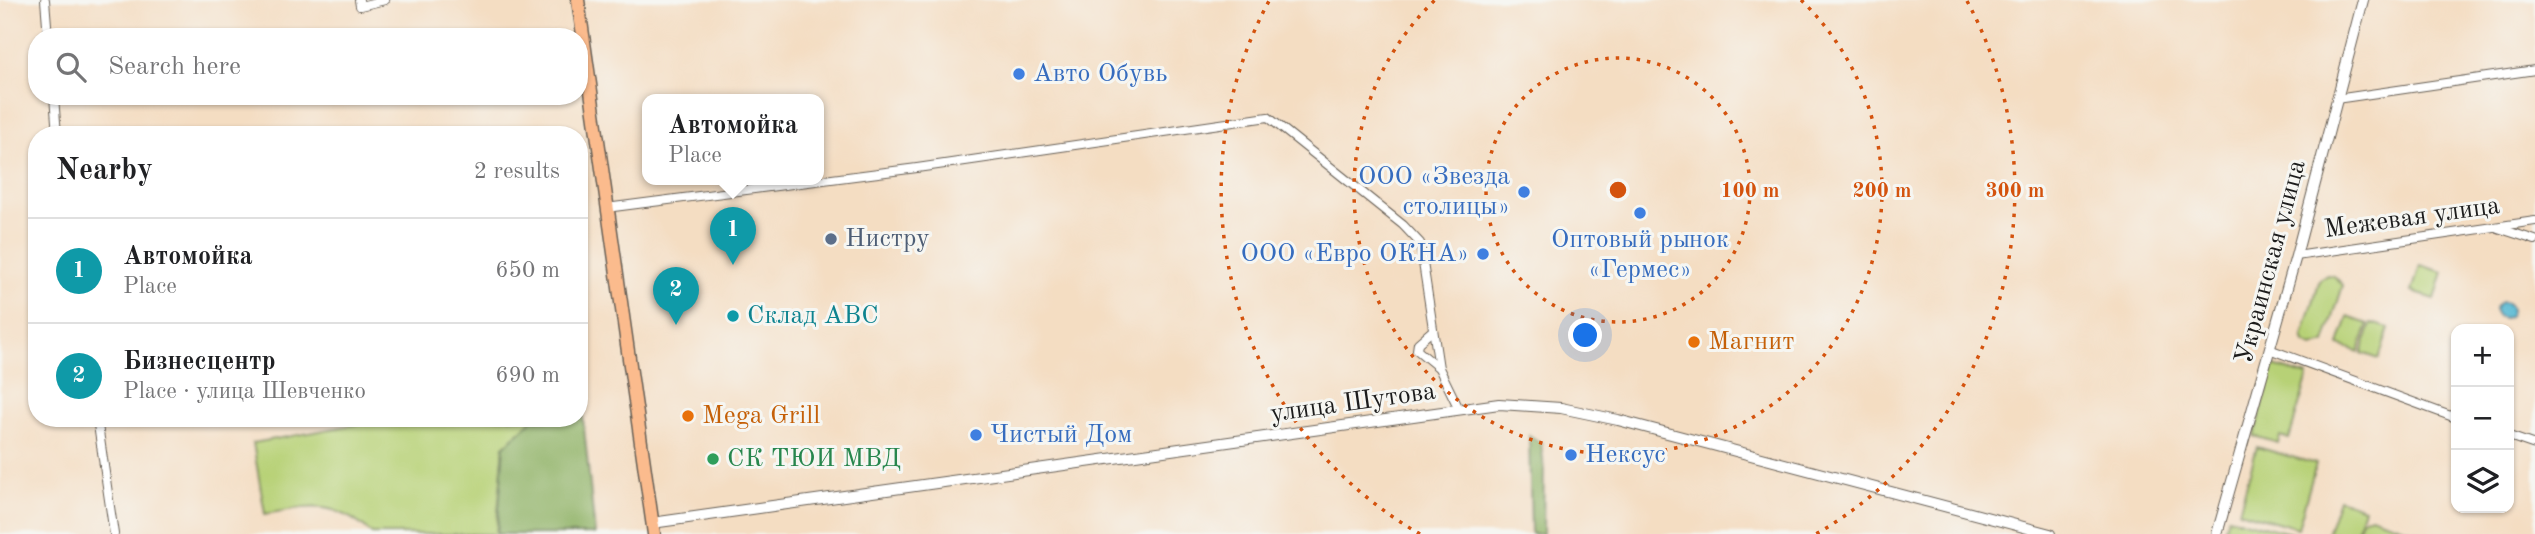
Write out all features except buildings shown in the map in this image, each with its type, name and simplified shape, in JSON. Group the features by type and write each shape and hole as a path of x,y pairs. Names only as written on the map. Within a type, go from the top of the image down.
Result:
{"highway":[{"path":"578,0 582,28"},
{"path":"588,74 653,528"}],"street":[{"path":"45,0 47,28"},
{"path":"359,0 360,6 385,0"},
{"name":"Украинская улица","path":"2217,534 2296,256 2363,0"},
{"path":"2336,99 2535,70"},
{"path":"55,105 56,126"},
{"path":"824,180 1268,117 1403,225 1420,243 1439,368 1459,409"},
{"path":"606,208 785,185"},
{"name":"Межевая улица","path":"2296,256 2535,220"},
{"path":"2495,227 2535,240"},
{"path":"1433,330 1418,343 1418,350 1439,368"},
{"path":"2269,349 2451,416"},
{"name":"улица Шутова","path":"653,528 1499,404 1578,411 2050,534"},
{"path":"98,427 114,534"},
{"path":"2514,438 2535,445"}],"green space":[{"path":"2420,265 2443,272 2435,299 2412,292"},
{"path":"2327,275 2334,276 2343,285 2325,343 2312,347 2305,343 2303,336 2320,279"},
{"path":"2348,317 2368,324 2359,352 2339,345"},
{"path":"2371,323 2389,328 2379,359 2362,353"},
{"path":"2274,366 2308,376 2289,439 2280,436 2278,443 2254,436"},
{"path":"341,427 544,427 504,446 496,534 372,534 345,515 321,508 265,514 253,443"},
{"path":"525,427 584,427 595,534 497,534 504,446"},
{"path":"1529,435 1541,443 1544,467 1543,534 1531,534"},
{"path":"2257,447 2316,464 2298,528 2239,511"},
{"path":"2339,499 2364,508 2355,534 2327,534"},
{"path":"2370,516 2424,534 2357,534 2362,519"},
{"path":"2228,517 2294,534 2223,534"}],"water":[{"path":"2503,302 2511,310 2503,318 2495,310"}],"place":[{"name":"Авто Обувь","path":"1019,74"},
{"name":"ООО «Звезда столицы»","path":"1524,192"},
{"name":"Оптовый рынок «Гермес»","path":"1640,213"},
{"name":"Нистру","path":"831,239"},
{"name":"ООО «Евро ОКНА»","path":"1483,254"},
{"name":"Автомойка","path":"733,265"},
{"name":"Склад АВС","path":"733,316"},
{"name":"Бизнесцентр","path":"676,325"},
{"name":"Магнит","path":"1694,342"},
{"name":"Mega Grill","path":"688,416"},
{"name":"Чистый Дом","path":"976,435"},
{"name":"Нексус","path":"1571,455"},
{"name":"СК ТЮИ МВД","path":"713,459"}]}
